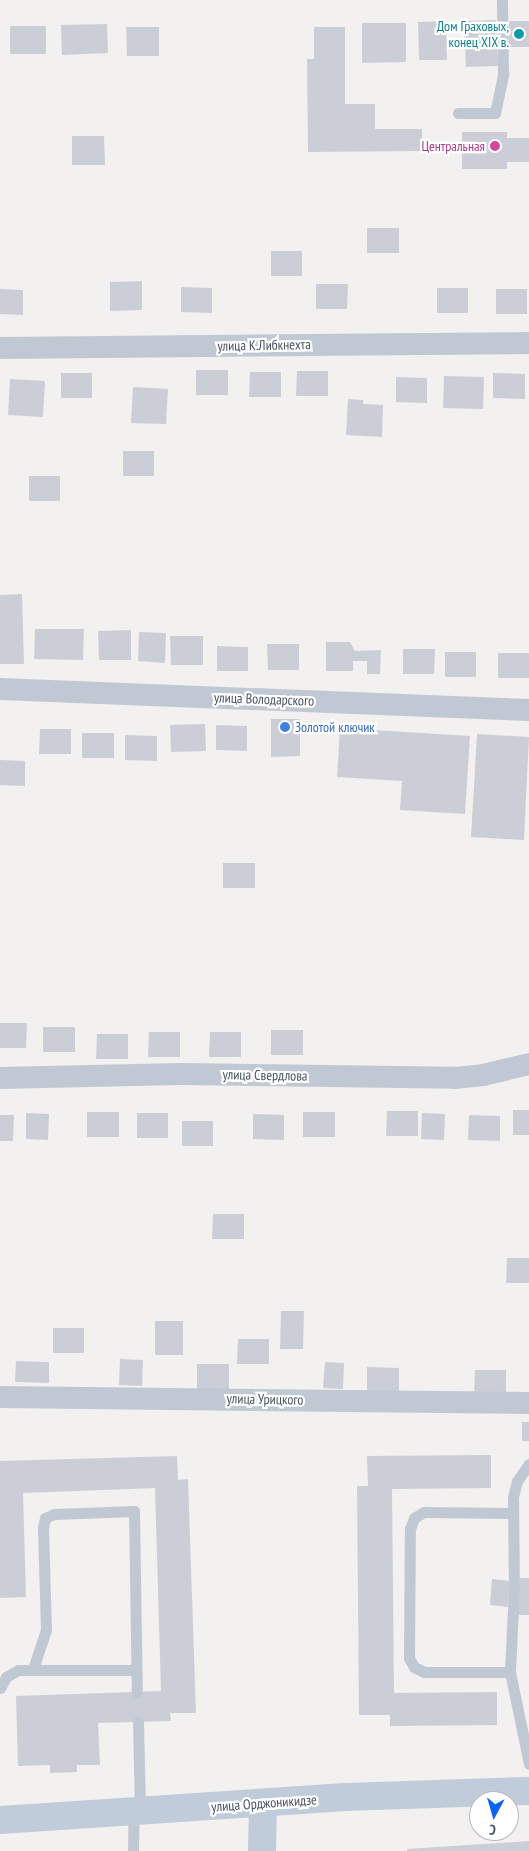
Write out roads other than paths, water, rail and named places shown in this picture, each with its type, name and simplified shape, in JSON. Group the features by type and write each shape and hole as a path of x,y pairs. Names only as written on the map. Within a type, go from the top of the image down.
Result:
{"main road":[{"name":"улица Орджоникидзе","path":"0,1820 345,1797 529,1791"},
{"path":"262,1851 263,1803"}],"street":[{"name":"улица К.Либкнехта","path":"0,348 529,343"},
{"name":"улица Володарского","path":"0,689 529,710"},
{"name":"улица Свердлова","path":"0,1078 181,1074 455,1078 484,1075 529,1064"},
{"name":"улица Урицкого","path":"0,1397 529,1403"}],"lane":[{"path":"458,113 495,113 503,74 502,0"},
{"path":"529,1464 517,1481 512,1513 514,1589 510,1672 529,1764"},
{"path":"33,1669 46,1630 43,1528 45,1518 54,1514 134,1511 137,1692"},
{"path":"510,1672 424,1672 414,1667 409,1658 410,1529 414,1518 424,1512 512,1513"},
{"path":"0,1688 6,1677 18,1670 136,1670"},
{"path":"133,1851 137,1812 138,1722"}],"place":[{"name":"Дом Граховых, конец XIX в.","path":"519,34"},
{"name":"Центральная","path":"495,146"},
{"name":"Золотой ключик","path":"285,727"}]}
